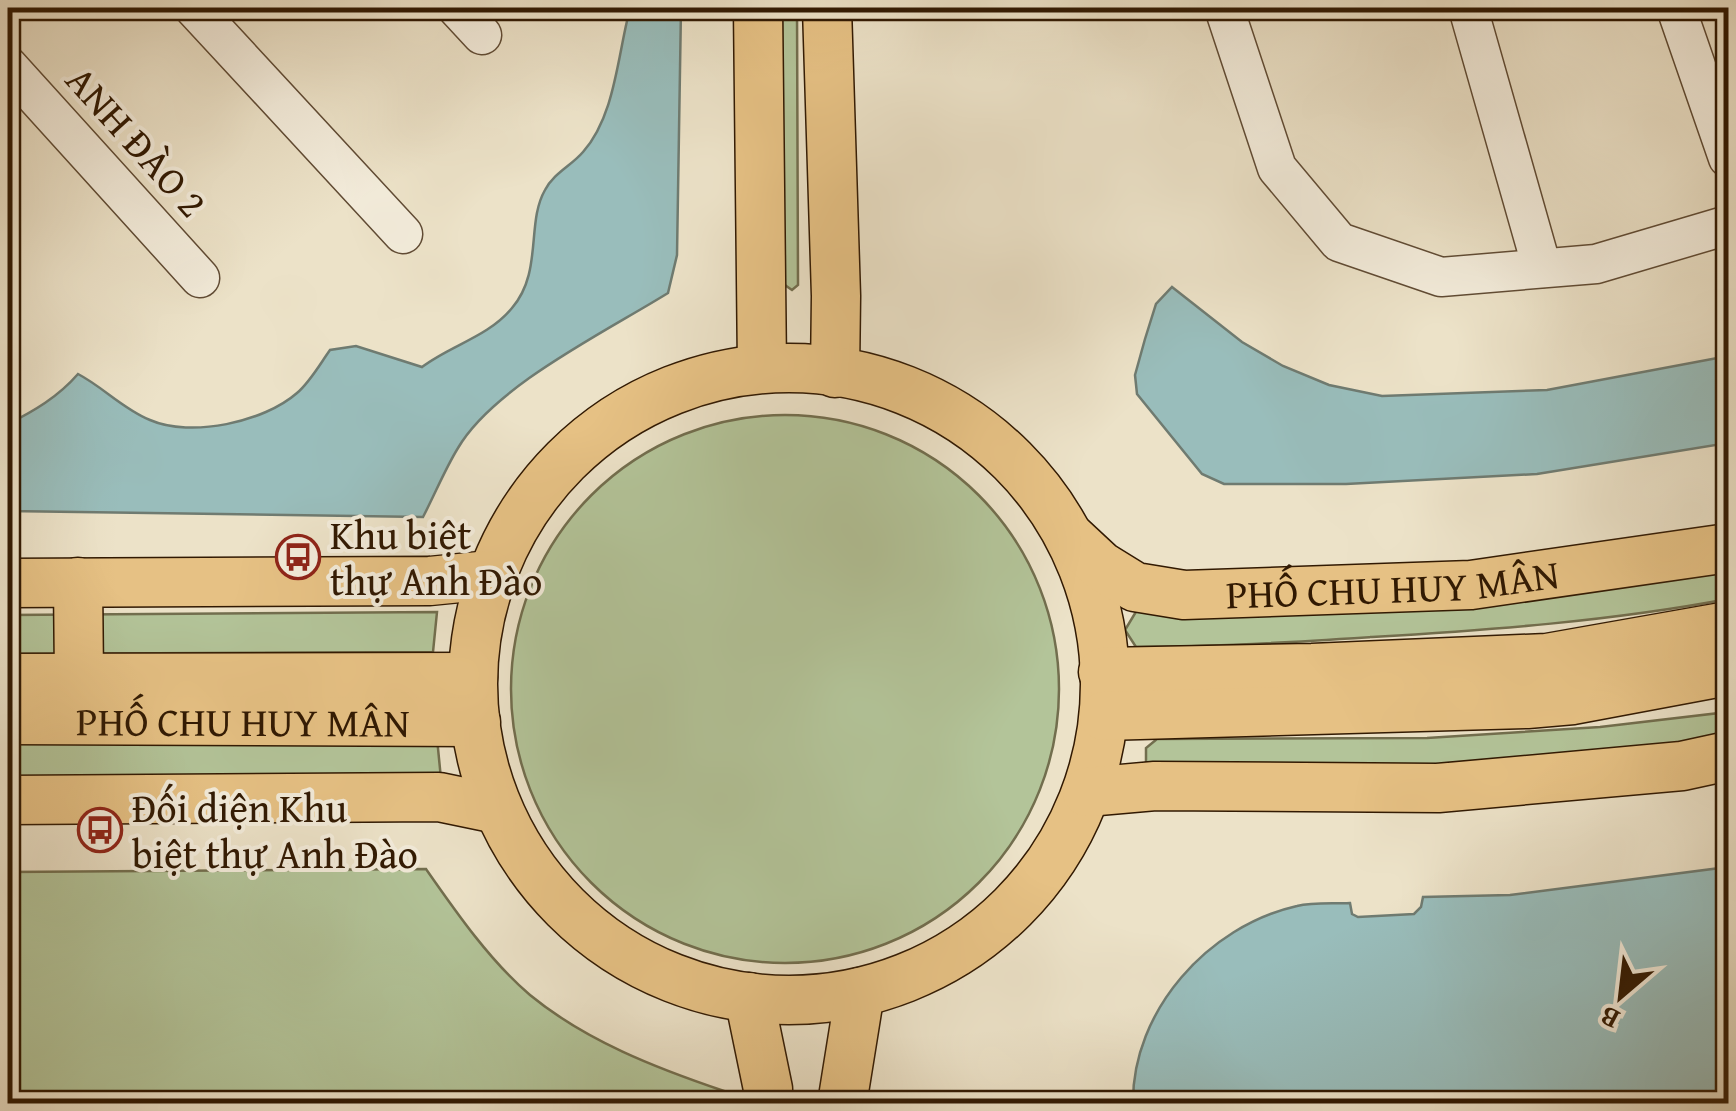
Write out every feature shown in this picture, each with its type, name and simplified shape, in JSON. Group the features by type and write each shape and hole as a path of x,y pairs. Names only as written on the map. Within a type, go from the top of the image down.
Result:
{"main road":[{"path":"758,8 762,368"},
{"path":"827,8 835,373"},
{"path":"762,368 815,368 835,373 917,395 964,420 1005,453 1040,492 1069,536 1090,586 1102,638 1104,694 1087,792 1066,840 1036,883 1000,921 958,952 911,976 860,992 804,1000 749,997 678,979 645,965 598,936 557,900 524,857 497,808 478,744 474,699 476,625 490,574 511,528 540,485 576,448 617,416 662,392 762,368"},
{"name":"PHỐ CHU HUY MÂN","path":"1069,536 1101,566 1135,587 1184,595 1471,585 1728,548"},
{"path":"8,583 430,581 490,574"},
{"path":"78,582 79,678"},
{"name":"PHỐ CHU HUY MÂN","path":"1104,694 1312,668 1546,658 1728,626"},
{"path":"1104,694 1527,704 1574,700 1728,671"},
{"name":"PHỐ CHU HUY MÂN","path":"8,678 79,678 474,699"},
{"name":"PHỐ CHU HUY MÂN","path":"8,720 474,699"},
{"path":"1087,792 1155,786 1438,788 1682,766 1728,756"},
{"name":"PHỐ CHU HUY MÂN","path":"8,800 439,797 497,808"},
{"path":"842,1104 860,992"},
{"path":"749,997 768,1104"}],"street":[{"path":"194,8 403,234"},
{"path":"1224,8 1276,168 1339,242 1442,277 1596,264 1728,225"},
{"path":"1468,8 1542,268"},
{"path":"1676,8 1728,158"},
{"name":"ANH ĐÀO 2","path":"8,66 200,278"}],"green space":[{"path":"782,8 797,8 798,285 792,290 782,283"},
{"path":"785,415 838,420 890,436 937,461 979,495 1013,537 1038,584 1054,636 1059,689 1054,742 1038,794 1013,841 979,883 937,917 890,942 838,958 785,963 732,958 680,942 633,917 591,883 557,841 532,794 516,742 511,689 516,636 532,584 557,537 591,495 633,461 680,436 732,420"},
{"path":"1728,567 1728,599 1551,624 1166,647 1136,647 1125,630 1137,610"},
{"path":"437,612 433,652 8,654 8,615"},
{"path":"1728,712 1728,744 1429,771 1157,771 1146,762 1146,748 1157,739 1427,738 1600,727"},
{"path":"437,738 441,779 8,781 8,742"},
{"path":"426,869 487,952 530,995 574,1026 622,1052 724,1091 728,1103 8,1103 8,872"}],"water":[{"path":"626,8 681,8 677,255 668,293 554,362 497,403 458,448 423,517 8,511 8,424 45,403 78,374 150,420 206,427 247,419 283,403 306,384 330,350 356,346 422,367 502,318 522,294 528,279 536,217 545,190 583,152 601,123 617,72"},
{"path":"1172,287 1242,342 1283,366 1329,385 1382,396 1547,390 1728,356 1728,443 1537,474 1346,484 1224,484 1202,474 1137,394 1135,375 1156,304"},
{"path":"1728,867 1728,1103 1133,1103 1136,1069 1146,1036 1181,977 1234,932 1264,916 1323,903 1350,903 1352,914 1358,917 1414,914 1423,897 1510,895"}],"place":[{"name":"Khu biệt thự Anh Đào","path":"298,557"},
{"name":"Đối diện Khu biệt thự Anh Đào","path":"100,830"}]}
